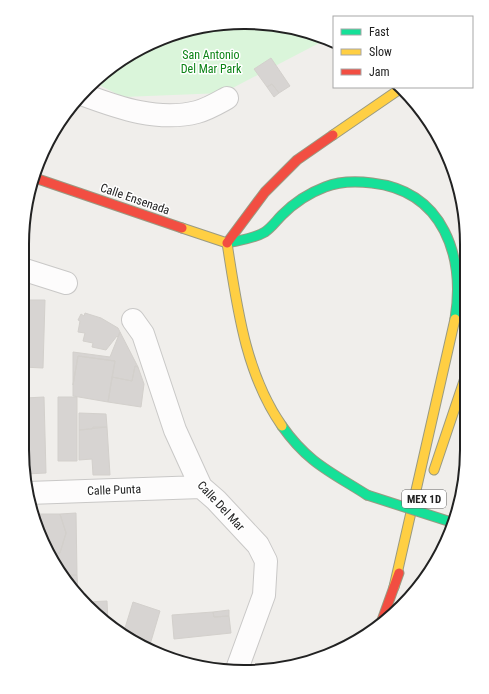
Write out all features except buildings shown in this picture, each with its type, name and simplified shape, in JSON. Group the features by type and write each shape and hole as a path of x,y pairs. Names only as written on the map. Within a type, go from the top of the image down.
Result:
{"main road":[{"path":"396,91 297,160 265,192 227,243 245,346 262,392 280,425 314,462 367,495 448,521"},
{"name":"Calle Ensenada","path":"39,179 227,243"},
{"path":"227,243 258,235 269,229 280,217 308,195 334,184 361,181 393,186 411,194 431,209 443,224 454,256 458,290 454,333 394,587"},
{"name":"MEX 1D","path":"431,478 460,393"},
{"name":"MEX 1D","path":"385,613 424,499"}],"street":[{"path":"88,96 120,108 162,115 197,112 227,98"},
{"path":"29,271 66,283"},
{"name":"Calle Del Mar","path":"133,320 142,334 175,430 201,487 216,500 258,545 266,561 264,595 238,665"},
{"name":"Calle Punta","path":"33,493 201,487"}],"green space":[{"name":"San Antonio Del Mar Park","path":"230,29 259,29 287,33 320,42 223,93 123,97 99,85 125,65 149,51 189,36"}],"traffic: fast":[{"path":"227,243 251,238 265,232 297,202 313,192 331,185 348,182 360,182 372,183 397,189 417,199 433,213 444,231 452,251 456,273 457,296 455,319"},
{"path":"282,426 301,449 311,458 331,473 367,495"},
{"path":"367,495 448,521"}],"traffic: slow":[{"path":"333,135 396,91"},
{"path":"182,228 227,243 244,338 259,384 269,406 282,426"},
{"path":"394,587 455,319"},
{"path":"434,470 460,393"}],"traffic: jam":[{"path":"227,243 265,192 297,160 333,135"},
{"path":"39,179 182,228"},
{"path":"384,614 399,573"}]}
